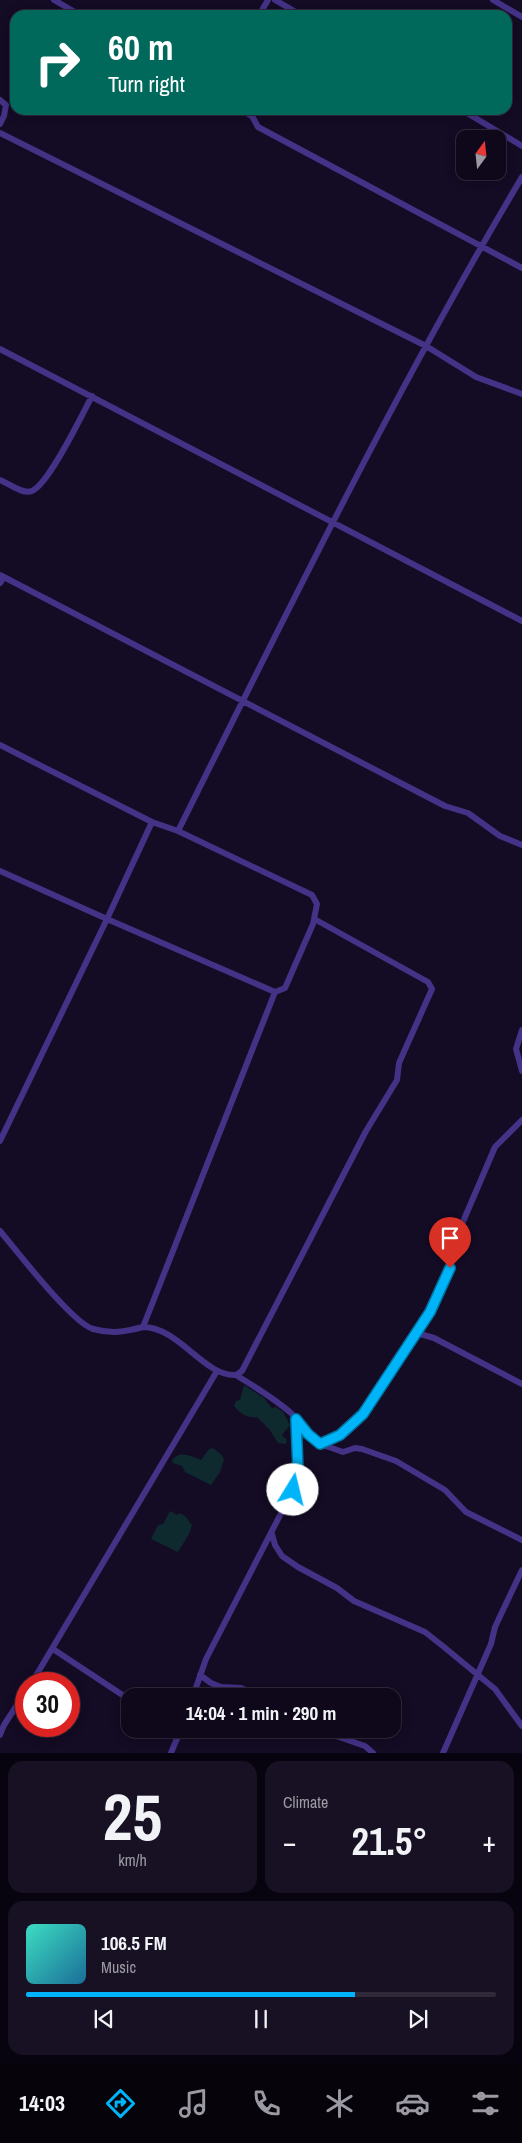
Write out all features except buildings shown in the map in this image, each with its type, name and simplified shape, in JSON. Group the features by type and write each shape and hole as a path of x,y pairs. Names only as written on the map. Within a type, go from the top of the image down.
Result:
{"street":[{"path":"54,0 71,10"},
{"path":"275,0 292,10"},
{"path":"494,0 510,10"},
{"path":"0,100 6,105 0,124"},
{"path":"250,115 258,127 480,248 522,268"},
{"path":"470,115 522,146"},
{"path":"0,133 426,346 476,377 522,394"},
{"path":"178,830 332,523 426,346 480,248 522,178"},
{"path":"0,349 522,621"},
{"path":"0,480 27,492 40,485 63,450 92,396"},
{"path":"0,583 2,576 445,806 468,813 500,836 522,845"},
{"path":"0,745 152,822 178,830 312,895 317,904 313,924 285,988 275,992 0,871"},
{"path":"0,1141 152,822"},
{"path":"236,1375 247,1362 330,1198 366,1131 397,1080 399,1063 432,989 428,982 318,922"},
{"path":"143,1327 275,992"},
{"path":"522,1030 516,1050 522,1071"},
{"path":"320,1444 340,1435 363,1414 417,1333 447,1278 462,1224 496,1147 522,1120"},
{"path":"0,1231 69,1312 91,1328 117,1333 151,1327 185,1345 216,1371 236,1375 269,1396 296,1419 308,1434 320,1444 343,1452 355,1448 362,1449 396,1461 445,1490 466,1512 522,1540"},
{"path":"417,1333 434,1338 522,1384"},
{"path":"39,1672 216,1371"},
{"path":"196,1688 217,1637 272,1534 293,1490 298,1470 296,1419"},
{"path":"272,1534 275,1545 282,1556 298,1567 337,1588 354,1601 425,1632 479,1674 495,1689 522,1726"},
{"path":"443,1753 479,1674 491,1644 495,1627 522,1570"},
{"path":"53,1649 121,1694"},
{"path":"200,1675 221,1687 241,1688"},
{"path":"0,1735 15,1708"},
{"path":"170,1753 176,1738"},
{"path":"342,1738 365,1746 373,1753"}],"green space":[{"path":"244,1385 264,1398 272,1408 276,1407 283,1412 290,1425 282,1435 287,1440 286,1444 278,1443 269,1429 257,1417 244,1415 234,1406 236,1401 240,1400"},
{"path":"213,1448 222,1455 224,1460 220,1472 211,1485 185,1472 182,1466 173,1463 172,1460 178,1455 182,1455 201,1460 209,1449"},
{"path":"170,1511 177,1515 179,1513 185,1516 192,1525 178,1552 151,1539 158,1525 163,1524"}],"route":[{"path":"293,1490 298,1470 296,1419 308,1434 320,1444 328,1442 350,1428 363,1414 382,1387 420,1328 430,1312 450,1268"}]}
